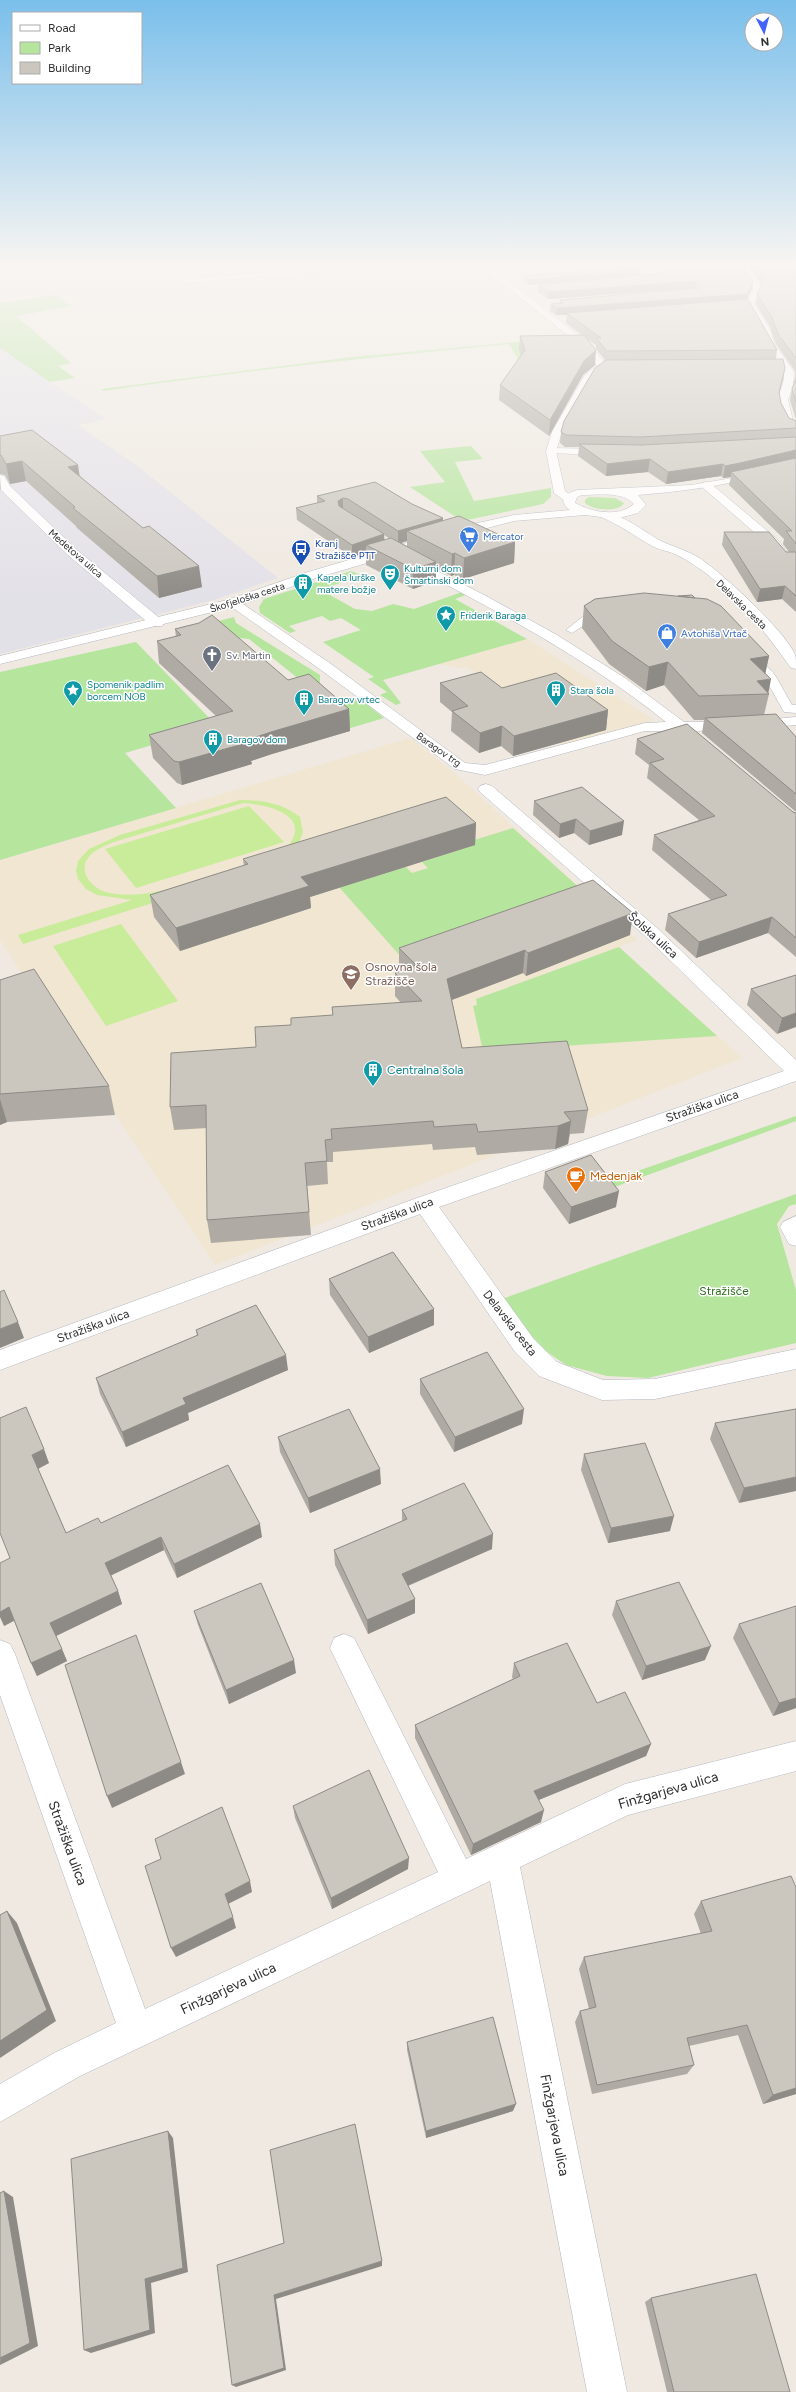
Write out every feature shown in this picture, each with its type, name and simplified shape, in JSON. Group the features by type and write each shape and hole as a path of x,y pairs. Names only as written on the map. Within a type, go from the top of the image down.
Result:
{"street":[{"path":"587,378 557,432 551,451 560,493 569,500 570,505 575,509 584,512 605,515 628,513 663,496 684,492 691,488"},
{"path":"787,378 788,386 782,400 788,422 796,431"},
{"path":"618,493 691,488 796,465"},
{"name":"Medetova ulica","path":"0,478 5,488 73,553 157,623"},
{"path":"706,485 774,543 788,561"},
{"name":"Škofjeloška cesta","path":"514,518 522,514 569,500 573,495 581,492 618,493"},
{"name":"Delavska cesta","path":"618,493 631,496 637,500 637,515 678,545 680,552"},
{"name":"Škofjeloška cesta","path":"0,660 157,623 232,603 259,592 391,547 514,518 584,512"},
{"name":"Delavska cesta","path":"605,515 630,526 659,545 680,552 743,603 786,650 796,665"},
{"path":"391,547 548,634 611,675 680,726 698,742"},
{"name":"Baragov trg","path":"232,603 326,667 460,766 471,769 486,770 645,727 752,725 796,721"},
{"name":"Šolska ulica","path":"486,789 650,931 796,1071"},
{"name":"Stražiška ulica","path":"0,1360 425,1204 796,1074"},
{"name":"Delavska cesta","path":"425,1204 524,1345 548,1369 602,1390 655,1389 796,1359"},
{"path":"344,1648 459,1879"},
{"name":"Stražiška ulica","path":"0,1654 136,2032"},
{"name":"Finžgarjeva ulica","path":"0,2104 68,2064 625,1800 796,1756"},
{"name":"Finžgarjeva ulica","path":"502,1859 607,2392"}],"lane":[{"path":"551,451 611,452"},
{"path":"572,630 589,618 619,614"},
{"path":"739,643 771,678 788,709 796,710"},
{"path":"796,1223 790,1227 796,1239"}],"shaded area":[{"path":"0,378 44,378 106,419 78,425 140,468 278,578 214,600 0,654"},
{"path":"527,639 654,720 561,746 467,667 460,668 440,664"},
{"name":"Osnovna šola Stražišče","path":"410,738 451,770 637,940 619,947 742,1058 215,1265 0,940 0,860"}],"green space":[{"path":"44,378 75,378 50,382"},
{"path":"191,378 199,378 103,391 102,389"},
{"path":"471,446 483,459 455,462 474,501 551,488 551,497 543,504 462,521 410,487 445,482 420,451"},
{"path":"589,497 615,498 624,503 617,508 599,509 585,503 585,500"},
{"path":"351,571 361,575 321,590 355,609 372,611 393,604 414,609 462,592 466,595 455,599 527,639 383,680 401,703 396,705 380,695 387,692 368,679 374,677 323,642 361,630 341,618 330,621 322,616 289,626 296,631 290,633 260,613 259,607 264,599"},
{"path":"234,617 236,623 320,675 320,685 305,684 249,639 177,632"},
{"path":"136,642 217,726 125,753 176,808 0,860 0,672"},
{"path":"344,698 359,698 384,718 347,729 320,705"},
{"path":"240,800 272,803 286,808 300,817 303,832 297,848 440,812 23,944 18,935 132,900 97,895 86,889 78,879 76,871 78,861 89,849 120,835","holes":["243,803 254,804 277,810 287,815 293,822 295,830 292,840 283,852 219,875 169,889 146,893 124,895 106,892 96,887 88,879 85,863 90,855 100,848 114,842"]},
{"path":"249,806 284,842 136,888 105,849"},
{"path":"513,828 594,901 410,967 339,887 405,866 412,873 428,868 422,862 474,845 471,841"},
{"path":"121,924 178,1001 106,1026 53,946"},
{"path":"619,947 717,1036 483,1051 473,1006 477,1005 476,999"},
{"path":"796,1116 796,1121 612,1188 603,1183"},
{"name":"Stražišče","path":"796,1194 796,1204 789,1206 777,1224 796,1290 796,1343 648,1378 607,1376 566,1365 540,1347 502,1299"}],"building":[{"path":"505,378 574,378 550,420 500,385"},
{"path":"589,378 783,378 779,392 781,403 789,418 796,421 796,428 641,437 566,435 561,432 564,421"},
{"path":"796,378 796,402 792,389"},
{"path":"32,430 78,465 68,467 143,528 149,526 199,566 157,576 73,508 75,507 22,461 6,464 0,455 0,436"},
{"path":"796,437 796,450 725,466 723,464 668,472 650,459 607,464 579,444 642,445"},
{"path":"796,458 796,544 786,531 792,531 731,472"},
{"path":"375,482 412,504 443,518 398,531 348,499 343,498 338,501 339,506 384,534 352,545 296,508 325,501 317,496"},
{"path":"459,516 515,542 464,558 455,553 452,554 407,531"},
{"path":"724,532 769,532 786,552 796,552 796,596 785,586 760,589"},
{"path":"391,538 436,562 413,569 366,545"},
{"path":"644,593 707,599 721,606 769,656 750,659 771,679 757,681 769,694 699,696 668,662 649,667 612,641 584,606 595,599"},
{"path":"692,595 695,598 678,596"},
{"path":"212,615 288,680 309,674 349,709 247,740 250,742 179,762 174,761 149,735 233,711 157,641 181,635 175,629 199,623"},
{"path":"481,672 502,688 556,673 608,710 514,736 502,726 480,733 452,711 468,706 440,683"},
{"path":"776,714 796,737 796,794 705,718"},
{"path":"687,724 796,813 796,938 772,917 699,942 668,914 727,895 654,835 715,816 650,763 664,759 637,739"},
{"path":"582,787 624,821 590,831 576,819 560,824 534,801"},
{"path":"446,797 476,823 301,877 309,886 176,928 150,895 248,864 243,859"},
{"path":"593,880 633,913 528,953 525,950 447,979 462,1048 567,1041 588,1110 564,1112 571,1121 558,1126 478,1132 476,1124 434,1127 433,1121 331,1129 332,1139 325,1140 327,1161 305,1163 309,1212 207,1220 206,1105 170,1107 171,1053 256,1047 255,1027 291,1025 291,1018 333,1015 332,1007 422,1001 395,973 416,965 399,948"},
{"path":"34,969 109,1086 0,1094 0,980"},
{"path":"796,975 796,1013 782,1018 751,989"},
{"path":"591,1155 619,1191 571,1207 545,1172"},
{"path":"393,1252 434,1309 368,1337 329,1279"},
{"path":"4,1290 18,1322 0,1329 0,1292"},
{"path":"256,1305 286,1355 183,1398 186,1404 122,1432 96,1378 198,1335 196,1330"},
{"path":"487,1352 524,1409 455,1437 420,1379"},
{"path":"26,1407 44,1449 32,1455 66,1533 98,1518 101,1523 228,1465 260,1524 174,1564 161,1537 105,1563 118,1591 50,1623 62,1649 31,1663 9,1607 0,1612 0,1563 10,1558 0,1533 0,1418"},
{"path":"349,1409 380,1469 308,1498 278,1437"},
{"path":"796,1409 796,1477 744,1488 715,1423"},
{"path":"645,1443 674,1516 611,1528 584,1454"},
{"path":"464,1483 493,1534 402,1574 415,1599 367,1620 334,1550 407,1519 402,1510"},
{"path":"679,1582 711,1646 646,1666 616,1601"},
{"path":"261,1583 294,1660 226,1690 194,1611"},
{"path":"796,1606 796,1698 779,1703 739,1624"},
{"path":"136,1635 181,1762 107,1796 65,1665"},
{"path":"567,1643 597,1703 625,1692 651,1744 534,1791 544,1810 473,1844 415,1725 520,1676 514,1663"},
{"path":"369,1770 409,1858 331,1898 293,1806"},
{"path":"222,1807 250,1881 225,1894 233,1917 171,1948 145,1866 161,1859 155,1839"},
{"path":"791,1876 796,1887 796,2088 773,2095 747,2025 687,2038 694,2065 597,2085 580,2011 596,2007 584,1957 712,1931 701,1901"},
{"path":"7,1911 47,2010 0,2041 0,1915"},
{"path":"493,2017 516,2104 426,2131 407,2042"},
{"path":"355,2124 382,2261 274,2295 284,2368 232,2385 217,2265 284,2243 270,2150"},
{"path":"168,2131 183,2268 145,2279 150,2330 84,2350 71,2159"},
{"path":"4,2191 30,2343 0,2358 0,2193"},
{"path":"756,2274 790,2392 674,2392 651,2298"}],"place":[{"name":"Mercator","path":"469,553"},
{"name":"Kranj Stražišče PTT","path":"301,566"},
{"name":"Kulturni dom Šmartinski dom","path":"390,591"},
{"name":"Kapela lurške matere božje","path":"303,600"},
{"name":"Friderik Baraga","path":"446,632"},
{"name":"Avtohiša Vrtač","path":"667,650"},
{"name":"Sv. Martin","path":"212,672"},
{"name":"Spomenik padlim borcem NOB","path":"73,707"},
{"name":"Stara šola","path":"556,707"},
{"name":"Baragov vrtec","path":"304,716"},
{"name":"Baragov dom","path":"213,756"},
{"name":"Osnovna šola Stražišče","path":"351,991"},
{"name":"Centralna šola","path":"373,1087"},
{"name":"Medenjak","path":"576,1193"}]}
